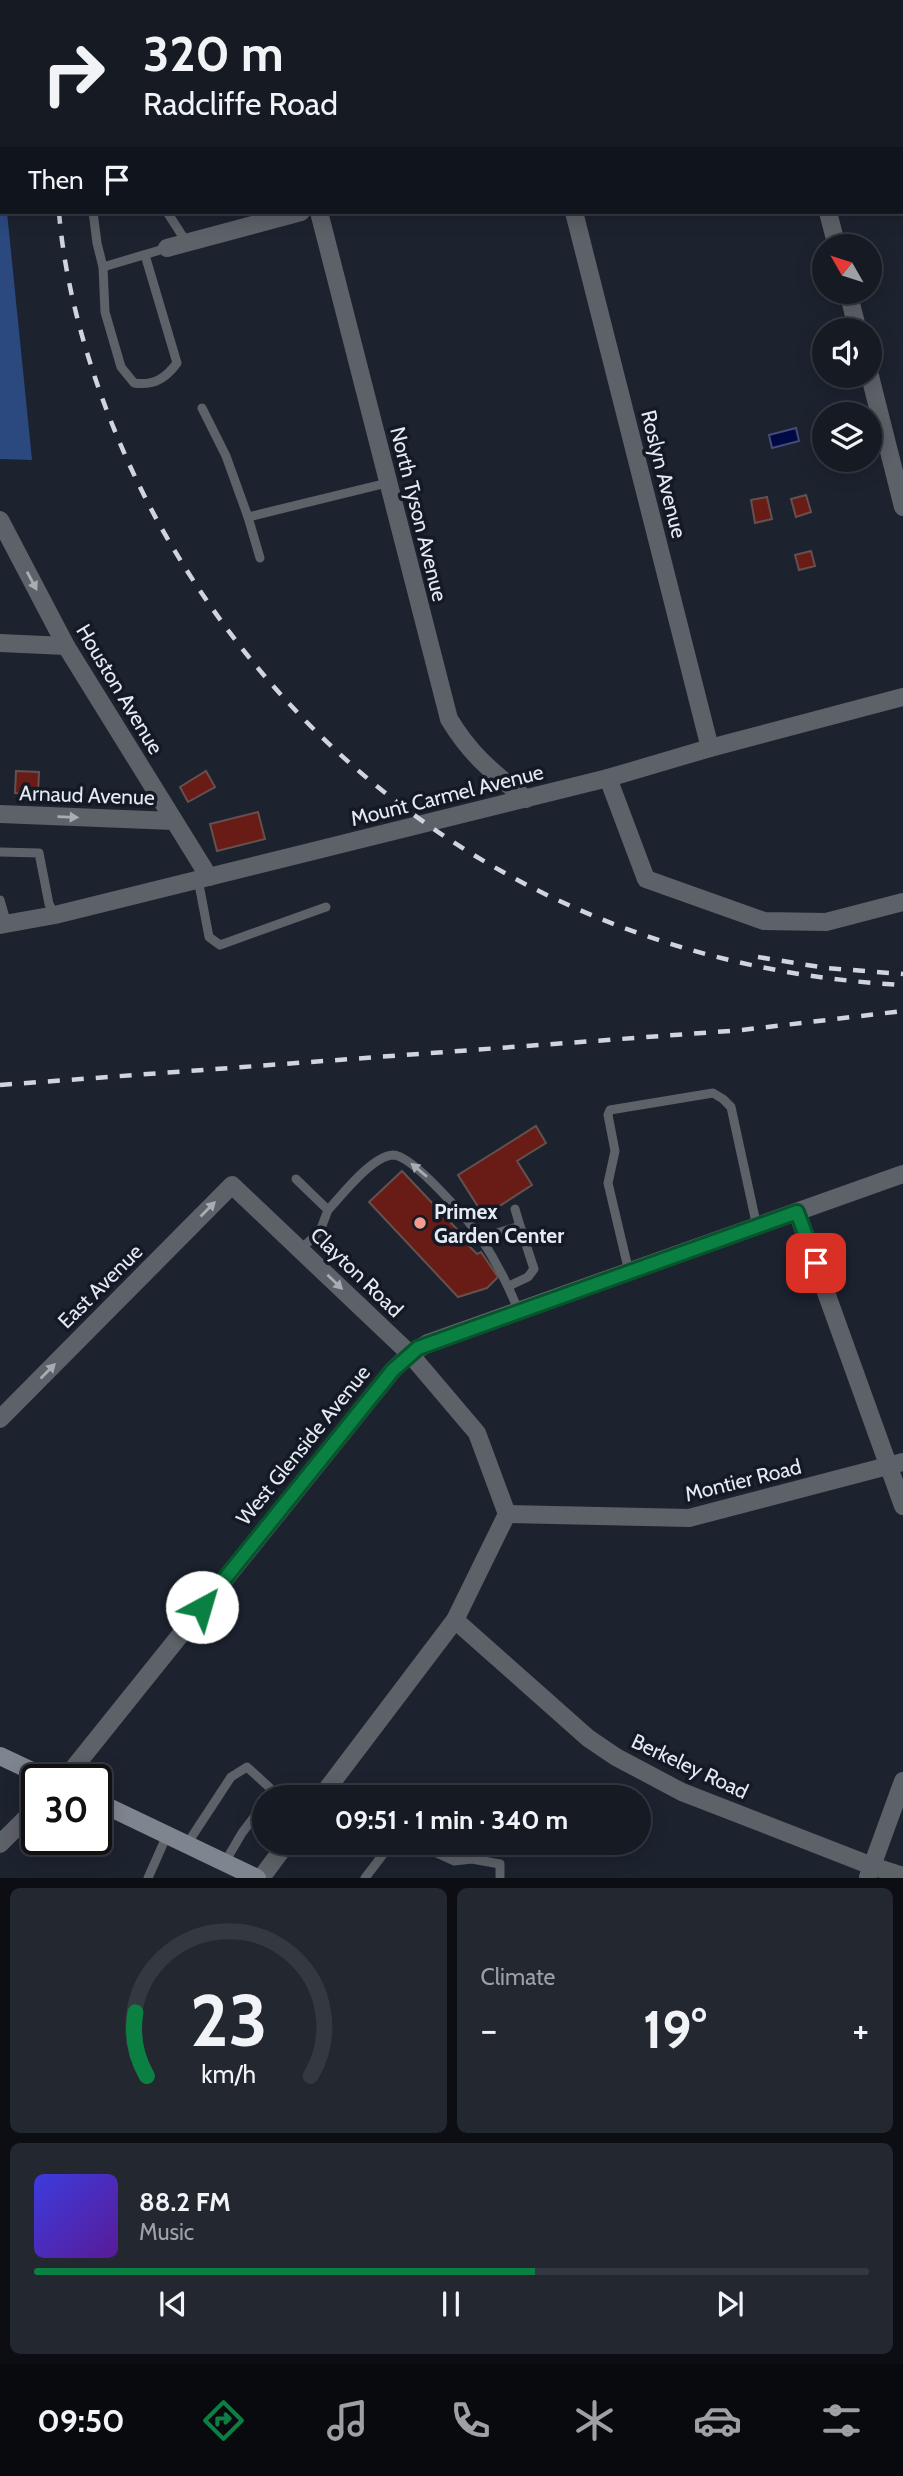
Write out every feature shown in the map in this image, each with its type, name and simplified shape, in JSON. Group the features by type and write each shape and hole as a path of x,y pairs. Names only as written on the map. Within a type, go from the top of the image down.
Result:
{"main road":[{"path":"0,1756 21,1766"},
{"path":"112,1809 187,1844 230,1869 259,1878"}],"street":[{"path":"167,248 294,214"},
{"name":"North Tyson Avenue","path":"320,214 449,719 463,743 481,763 526,799"},
{"name":"Roslyn Avenue","path":"575,214 710,748"},
{"path":"829,214 834,234"},
{"path":"873,388 903,507"},
{"name":"Houston Avenue","path":"0,520 66,646 173,821 203,878"},
{"path":"0,643 66,646"},
{"name":"Mount Carmel Avenue","path":"4,924 55,915 526,799 903,697"},
{"path":"608,778 646,879 764,921 826,922 903,902"},
{"name":"Arnaud Avenue","path":"0,814 173,821"},
{"name":"West Glenside Avenue","path":"77,1764 393,1370 410,1354 428,1343 903,1174"},
{"name":"Clayton Road","path":"232,1185 410,1354 477,1433 507,1514"},
{"name":"East Avenue","path":"0,1419 232,1185"},
{"path":"797,1212 896,1464 903,1506"},
{"name":"Montier Road","path":"507,1514 690,1518 896,1464"},
{"path":"330,1785 455,1620 507,1514"},
{"name":"Berkeley Road","path":"455,1620 588,1738 625,1762 682,1793 870,1872 903,1876"},
{"path":"870,1872 903,1782"},
{"path":"0,1843 21,1823"},
{"path":"259,1878 277,1855"}],"lane":[{"path":"93,214 103,267 105,312 121,367 134,383 155,382 168,375 177,363 145,255"},
{"path":"168,214 187,243"},
{"path":"103,267 167,248"},
{"path":"202,408 226,456 260,558"},
{"path":"248,517 387,483"},
{"path":"0,852 40,853 49,904 55,915"},
{"path":"203,878 209,937 220,946 326,908"},
{"path":"0,900 4,924"},
{"path":"630,1273 608,1183 615,1151 608,1115 610,1110 713,1093 723,1099 731,1107 757,1227"},
{"path":"300,1250 320,1231 328,1210 369,1168 382,1158 395,1155 413,1163 425,1174 481,1238 509,1286 519,1312"},
{"path":"296,1179 328,1210"},
{"path":"509,1286 528,1277 534,1269 515,1209"},
{"path":"481,1238 520,1226"},
{"path":"187,1844 231,1777 247,1767 267,1785"},
{"path":"230,1869 242,1833 252,1820"},
{"path":"148,1878 167,1835"},
{"path":"365,1878 391,1844 417,1844 454,1861 472,1859 500,1864 500,1878"}],"shaded area":[{"path":"0,214 7,214 32,460 0,459"},
{"path":"796,428 799,441 772,448 769,435"}],"building":[{"path":"806,495 811,512 796,517 791,499"},
{"path":"767,497 772,519 755,523 751,500"},
{"path":"811,551 815,566 799,570 795,555"},
{"path":"16,771 39,772 38,795 15,793"},
{"path":"206,771 215,787 188,802 180,787"},
{"path":"258,812 265,839 217,851 210,824"},
{"path":"536,1126 546,1143 517,1161 532,1185 484,1216 458,1175"},
{"name":"Primex Garden Center","path":"402,1171 470,1243 468,1245 477,1254 481,1252 498,1277 487,1288 458,1297 369,1202"}],"railway":[{"path":"59,214 71,290 93,370 122,448 157,520 220,620 294,709 377,786 468,852 567,904 673,945 785,972 903,985"},
{"path":"758,957 826,968 903,974"},
{"path":"0,1085 742,1030 903,1011"}],"place":[{"name":"Primex Garden Center","path":"420,1223"}],"route":[{"path":"202,1607 393,1370 418,1348 797,1212 816,1263"}]}
